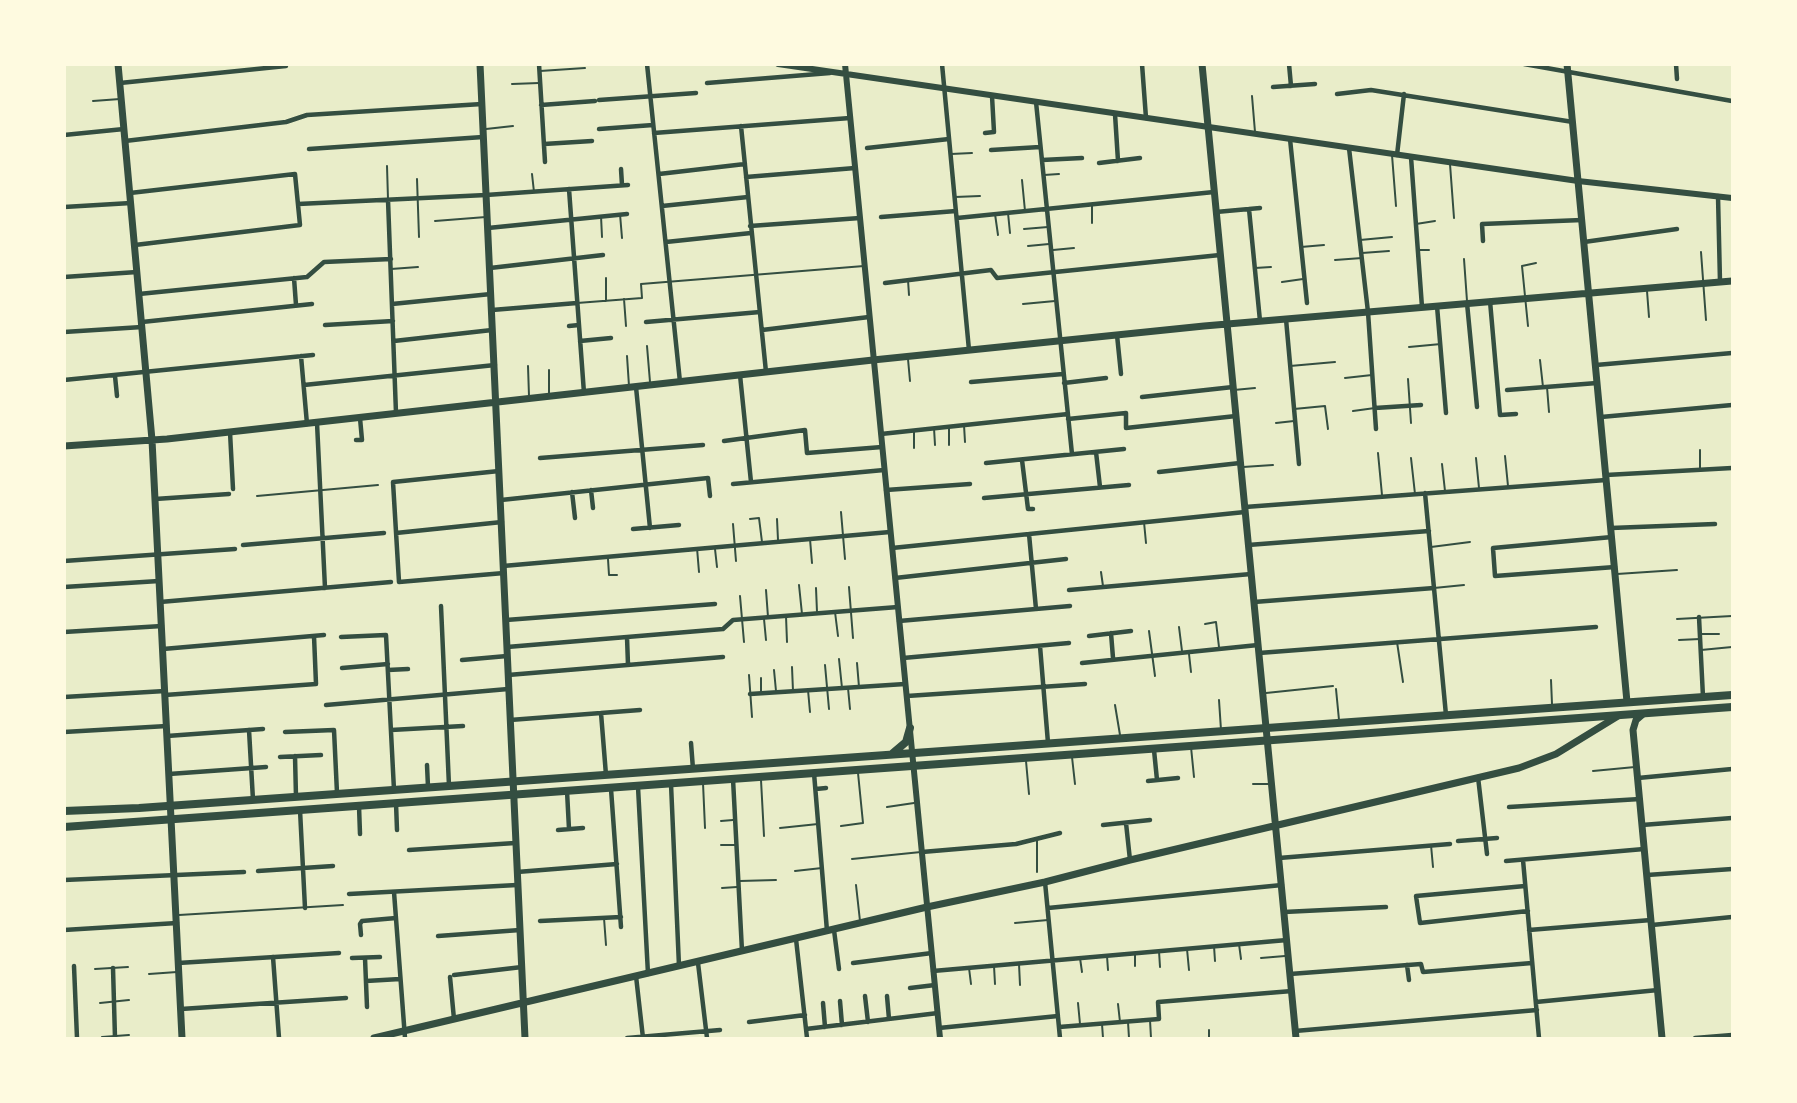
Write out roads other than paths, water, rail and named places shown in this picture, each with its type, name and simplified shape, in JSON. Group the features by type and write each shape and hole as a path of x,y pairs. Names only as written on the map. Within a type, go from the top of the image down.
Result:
{"main road":[{"path":"118,64 152,440 182,1038"},
{"path":"480,64 525,1038"},
{"path":"1202,64 1296,1035"},
{"path":"1568,68 1627,702"},
{"path":"64,446 152,440 317,423 908,356 1227,324 1732,281"},
{"path":"64,811 171,806 1732,695"},
{"path":"64,827 1732,707"},
{"path":"1644,713 1635,721 1633,732 1662,1038"},
{"path":"374,1038 405,1035 454,1019 927,907 1045,882 1519,768 1547,758 1618,716"},
{"path":"1421,717 1423,729"},
{"path":"891,754 906,742 910,728"},
{"path":"131,808 137,812 137,817 132,822"}],"street":[{"path":"647,64 680,382"},
{"path":"778,64 1578,181 1732,198"},
{"path":"845,64 940,1038"},
{"path":"942,64 969,350"},
{"path":"1142,64 1146,118"},
{"path":"1289,64 1292,86"},
{"path":"1524,64 1568,68 1732,101"},
{"path":"1676,64 1677,79"},
{"path":"120,83 286,66"},
{"path":"539,68 545,162"},
{"path":"707,83 834,73"},
{"path":"1273,87 1315,84"},
{"path":"1337,94 1371,90 1573,122"},
{"path":"541,105 696,93"},
{"path":"1395,154 1404,94"},
{"path":"985,133 994,132 992,96"},
{"path":"1036,102 1072,454"},
{"path":"125,141 286,122 307,116 482,104"},
{"path":"1115,114 1118,161"},
{"path":"654,134 850,118"},
{"path":"600,129 653,125"},
{"path":"741,126 766,372"},
{"path":"64,135 124,129"},
{"path":"309,148 483,133"},
{"path":"867,148 949,139"},
{"path":"1290,139 1307,303"},
{"path":"544,144 592,141"},
{"path":"991,150 1040,147"},
{"path":"1349,148 1368,312 1376,429"},
{"path":"1412,157 1422,307"},
{"path":"1041,160 1082,158"},
{"path":"1099,163 1140,158"},
{"path":"659,174 745,164"},
{"path":"746,177 855,168"},
{"path":"298,204 418,199 625,185 621,169"},
{"path":"130,193 296,174 300,225 135,245"},
{"path":"569,189 584,393"},
{"path":"957,218 1214,192"},
{"path":"1718,196 1720,282"},
{"path":"662,206 748,197"},
{"path":"388,200 396,414"},
{"path":"64,207 131,203"},
{"path":"1216,212 1260,208"},
{"path":"1249,209 1260,321"},
{"path":"881,217 956,211"},
{"path":"488,228 627,214"},
{"path":"750,226 860,219"},
{"path":"1483,241 1482,224 1582,220"},
{"path":"1584,242 1677,229"},
{"path":"666,242 751,233"},
{"path":"490,268 603,255"},
{"path":"885,283 991,270 997,278 1220,255"},
{"path":"139,294 307,277 324,262 391,259"},
{"path":"64,277 137,272"},
{"path":"294,278 296,305"},
{"path":"392,304 491,294"},
{"path":"1490,301 1500,416 1516,414"},
{"path":"492,310 577,303"},
{"path":"1467,303 1477,407"},
{"path":"64,332 312,304"},
{"path":"1437,306 1446,413"},
{"path":"646,322 760,312"},
{"path":"762,330 869,317"},
{"path":"1286,319 1299,464"},
{"path":"325,325 393,321"},
{"path":"569,326 579,325"},
{"path":"394,341 493,330"},
{"path":"1117,335 1121,374"},
{"path":"580,341 611,338"},
{"path":"1596,364 1732,352"},
{"path":"64,380 313,355"},
{"path":"301,356 307,424"},
{"path":"304,385 495,365"},
{"path":"971,382 1063,374"},
{"path":"740,375 751,482"},
{"path":"115,376 117,396"},
{"path":"1064,383 1106,378"},
{"path":"1507,390 1597,382"},
{"path":"633,388 643,450 650,528"},
{"path":"1142,397 1233,388"},
{"path":"1375,408 1422,405"},
{"path":"1600,417 1732,405"},
{"path":"881,434 949,426 1125,413 1126,428 1236,416"},
{"path":"356,440 362,440 360,418"},
{"path":"317,423 325,588"},
{"path":"724,441 805,430 807,453 882,447"},
{"path":"155,499 231,492 230,432"},
{"path":"540,458 703,445"},
{"path":"986,463 1124,449"},
{"path":"1096,452 1100,487"},
{"path":"1022,460 1028,509 1033,509"},
{"path":"1159,472 1241,465"},
{"path":"892,548 1144,522 1245,509 1732,468"},
{"path":"732,483 884,470"},
{"path":"500,471 393,482 399,582 608,555 891,531"},
{"path":"501,500 708,478 710,496"},
{"path":"886,490 970,483"},
{"path":"984,498 1129,484"},
{"path":"591,490 593,508"},
{"path":"572,492 575,518"},
{"path":"1425,493 1446,715"},
{"path":"396,532 501,522"},
{"path":"1611,528 1715,524"},
{"path":"633,530 679,525"},
{"path":"1248,545 1429,531"},
{"path":"243,545 384,533"},
{"path":"1029,534 1036,609"},
{"path":"1612,537 1493,548 1495,576 1615,571"},
{"path":"64,561 235,549"},
{"path":"895,578 1066,559"},
{"path":"1069,590 1251,574"},
{"path":"64,587 159,581"},
{"path":"160,602 391,582"},
{"path":"1254,602 1434,588"},
{"path":"506,620 715,604"},
{"path":"441,606 449,786"},
{"path":"899,621 1070,606"},
{"path":"507,647 723,629 733,620 898,607"},
{"path":"1699,617 1703,697"},
{"path":"64,632 162,626"},
{"path":"1082,663 1219,648 1258,649 1396,642 1596,627"},
{"path":"1089,636 1131,631"},
{"path":"1111,633 1113,658"},
{"path":"341,637 386,634 394,790"},
{"path":"163,649 324,635"},
{"path":"64,697 316,684 314,636"},
{"path":"627,637 628,664"},
{"path":"903,658 1069,643"},
{"path":"1040,646 1048,743"},
{"path":"462,660 507,656"},
{"path":"508,675 723,657"},
{"path":"342,668 408,669"},
{"path":"750,694 905,684"},
{"path":"907,696 1085,684"},
{"path":"326,705 508,689"},
{"path":"510,720 640,710"},
{"path":"601,713 606,775"},
{"path":"64,732 167,726"},
{"path":"391,730 463,726"},
{"path":"167,736 263,729"},
{"path":"249,730 253,800"},
{"path":"288,732 334,730 337,793"},
{"path":"691,743 693,769"},
{"path":"1154,750 1157,780"},
{"path":"280,757 321,755"},
{"path":"295,756 296,797"},
{"path":"427,765 428,787"},
{"path":"169,774 266,767"},
{"path":"1638,778 1732,769"},
{"path":"814,773 830,931 839,969"},
{"path":"1478,777 1487,854"},
{"path":"1148,781 1178,778"},
{"path":"733,779 742,951"},
{"path":"671,784 679,966"},
{"path":"638,787 648,974"},
{"path":"816,789 826,788"},
{"path":"611,789 621,927"},
{"path":"567,791 569,829"},
{"path":"1509,807 1640,799"},
{"path":"396,803 397,830"},
{"path":"359,806 360,834"},
{"path":"300,810 305,908"},
{"path":"1642,825 1732,818"},
{"path":"1102,825 1150,820"},
{"path":"1126,823 1130,860"},
{"path":"558,830 583,828"},
{"path":"922,852 1016,844 1060,833"},
{"path":"1458,841 1497,838"},
{"path":"410,850 515,843"},
{"path":"1279,858 1450,844"},
{"path":"1506,861 1644,849"},
{"path":"1523,860 1539,1038"},
{"path":"517,872 617,864"},
{"path":"258,871 333,866"},
{"path":"1647,875 1732,869"},
{"path":"64,880 244,872"},
{"path":"1045,882 1060,1038"},
{"path":"349,894 517,885"},
{"path":"1048,908 1282,885"},
{"path":"1525,886 1416,896 1420,923 1528,911"},
{"path":"394,892 405,1035"},
{"path":"1284,912 1386,907"},
{"path":"540,921 621,916"},
{"path":"1529,930 1732,917"},
{"path":"361,935 360,924 365,920 396,918"},
{"path":"64,930 176,919"},
{"path":"438,936 520,930"},
{"path":"796,939 807,1038"},
{"path":"933,971 1287,940"},
{"path":"178,963 339,953"},
{"path":"853,963 932,953"},
{"path":"273,957 279,1038"},
{"path":"352,958 380,957"},
{"path":"365,958 367,1007"},
{"path":"698,963 707,1038"},
{"path":"1290,974 1421,963 1423,972 1532,963"},
{"path":"1407,965 1409,980"},
{"path":"74,966 77,1038"},
{"path":"454,1019 452,976 522,967"},
{"path":"113,968 115,1037"},
{"path":"636,976 643,1038"},
{"path":"366,981 400,979"},
{"path":"910,988 935,985"},
{"path":"1536,1002 1658,990"},
{"path":"1059,1027 1159,1019 1158,1002 1292,991"},
{"path":"865,996 868,1022"},
{"path":"887,996 890,1019"},
{"path":"181,1009 346,998"},
{"path":"840,1001 842,1025"},
{"path":"823,1003 825,1027"},
{"path":"1296,1035 1537,1010"},
{"path":"806,1029 938,1013"},
{"path":"749,1022 805,1016"},
{"path":"939,1028 1058,1016"},
{"path":"627,1038 720,1030"},
{"path":"1695,1038 1732,1035"}],"lane":[{"path":"539,68 585,69"},
{"path":"512,84 540,83"},
{"path":"1252,96 1255,134"},
{"path":"93,101 122,99"},
{"path":"483,133 513,126"},
{"path":"951,154 972,153"},
{"path":"1395,154 1396,206"},
{"path":"1450,162 1454,218"},
{"path":"387,166 388,200"},
{"path":"532,174 534,192"},
{"path":"1043,175 1059,174"},
{"path":"417,179 419,237"},
{"path":"1022,180 1025,211"},
{"path":"955,197 980,196"},
{"path":"1092,204 1092,223"},
{"path":"1008,213 1010,232"},
{"path":"620,214 622,238"},
{"path":"994,214 998,235"},
{"path":"601,216 602,237"},
{"path":"435,221 487,217"},
{"path":"1416,224 1435,221"},
{"path":"1024,229 1048,227"},
{"path":"1360,240 1392,237"},
{"path":"1028,246 1050,244"},
{"path":"1301,247 1324,245"},
{"path":"1050,250 1074,248"},
{"path":"1418,250 1429,250"},
{"path":"1335,260 1389,251"},
{"path":"1701,252 1706,320"},
{"path":"1464,259 1467,303"},
{"path":"1528,326 1522,266 1536,263"},
{"path":"577,303 642,298 641,284 864,266"},
{"path":"391,269 418,267"},
{"path":"1255,268 1271,267"},
{"path":"606,278 606,301"},
{"path":"1282,282 1305,279"},
{"path":"908,280 909,295"},
{"path":"1647,288 1649,316"},
{"path":"624,299 626,326"},
{"path":"1023,304 1055,302"},
{"path":"1409,347 1441,344"},
{"path":"647,346 651,386"},
{"path":"627,356 633,388"},
{"path":"908,356 910,381"},
{"path":"1540,360 1549,412"},
{"path":"1290,366 1335,362"},
{"path":"528,366 529,399"},
{"path":"549,370 549,397"},
{"path":"1345,378 1372,375"},
{"path":"1408,379 1411,423"},
{"path":"1233,388 1255,388"},
{"path":"1294,409 1325,406 1328,429"},
{"path":"1353,411 1375,408"},
{"path":"1276,423 1295,421"},
{"path":"963,425 965,442"},
{"path":"949,426 949,445"},
{"path":"934,428 935,445"},
{"path":"914,430 914,448"},
{"path":"1700,450 1700,469"},
{"path":"1378,453 1382,496"},
{"path":"1505,456 1508,487"},
{"path":"1411,458 1415,494"},
{"path":"1476,458 1479,489"},
{"path":"1442,464 1445,492"},
{"path":"1241,465 1273,465"},
{"path":"258,496 378,485"},
{"path":"841,512 845,558"},
{"path":"750,519 759,518 762,542"},
{"path":"777,519 778,541"},
{"path":"1144,522 1146,543"},
{"path":"733,524 736,561"},
{"path":"810,538 812,562"},
{"path":"1430,547 1470,542"},
{"path":"715,546 717,567"},
{"path":"697,547 699,572"},
{"path":"608,555 609,575 617,575"},
{"path":"1615,571 1677,570"},
{"path":"1101,572 1103,586"},
{"path":"799,585 802,615"},
{"path":"1434,588 1464,585"},
{"path":"849,587 853,638"},
{"path":"816,588 817,613"},
{"path":"766,590 766,640"},
{"path":"740,596 744,642"},
{"path":"835,612 838,636"},
{"path":"786,616 787,642"},
{"path":"1677,619 1732,616"},
{"path":"1205,624 1216,622 1219,648"},
{"path":"1179,627 1182,651"},
{"path":"1149,631 1155,676"},
{"path":"1680,640 1719,634"},
{"path":"1396,642 1403,682"},
{"path":"1701,650 1732,647"},
{"path":"1189,651 1191,672"},
{"path":"840,659 842,688"},
{"path":"857,663 859,687"},
{"path":"825,665 829,709"},
{"path":"792,667 793,691"},
{"path":"774,670 776,693"},
{"path":"749,675 752,717"},
{"path":"761,678 762,694"},
{"path":"1551,681 1552,707"},
{"path":"1263,693 1333,686"},
{"path":"848,687 850,709"},
{"path":"1336,689 1340,723"},
{"path":"808,690 810,712"},
{"path":"1219,700 1221,731"},
{"path":"1115,705 1120,738"},
{"path":"1191,747 1194,777"},
{"path":"1072,755 1075,784"},
{"path":"1026,758 1029,794"},
{"path":"1593,771 1637,767"},
{"path":"841,826 862,823 858,770"},
{"path":"761,777 764,836"},
{"path":"703,782 705,828"},
{"path":"1253,784 1272,784"},
{"path":"887,807 917,803"},
{"path":"721,821 735,819"},
{"path":"780,828 818,824"},
{"path":"1036,840 1037,872"},
{"path":"721,845 736,844"},
{"path":"1431,845 1432,867"},
{"path":"852,859 922,852"},
{"path":"795,871 822,868"},
{"path":"722,888 776,879"},
{"path":"856,885 860,924"},
{"path":"176,919 343,905"},
{"path":"603,917 606,945"},
{"path":"1015,923 1049,920"},
{"path":"1239,944 1241,959"},
{"path":"1214,946 1215,962"},
{"path":"1187,949 1189,970"},
{"path":"1159,951 1160,967"},
{"path":"1134,953 1136,966"},
{"path":"1107,956 1108,970"},
{"path":"1261,958 1288,956"},
{"path":"1080,958 1082,972"},
{"path":"1019,963 1020,985"},
{"path":"994,966 995,984"},
{"path":"95,969 128,967"},
{"path":"969,968 971,984"},
{"path":"149,974 179,972"},
{"path":"100,1003 129,1000"},
{"path":"1078,1003 1080,1025"},
{"path":"1118,1004 1120,1022"},
{"path":"1150,1020 1151,1038"},
{"path":"1128,1022 1129,1038"},
{"path":"1102,1024 1103,1038"},
{"path":"1209,1030 1209,1038"},
{"path":"102,1037 129,1035"}]}
